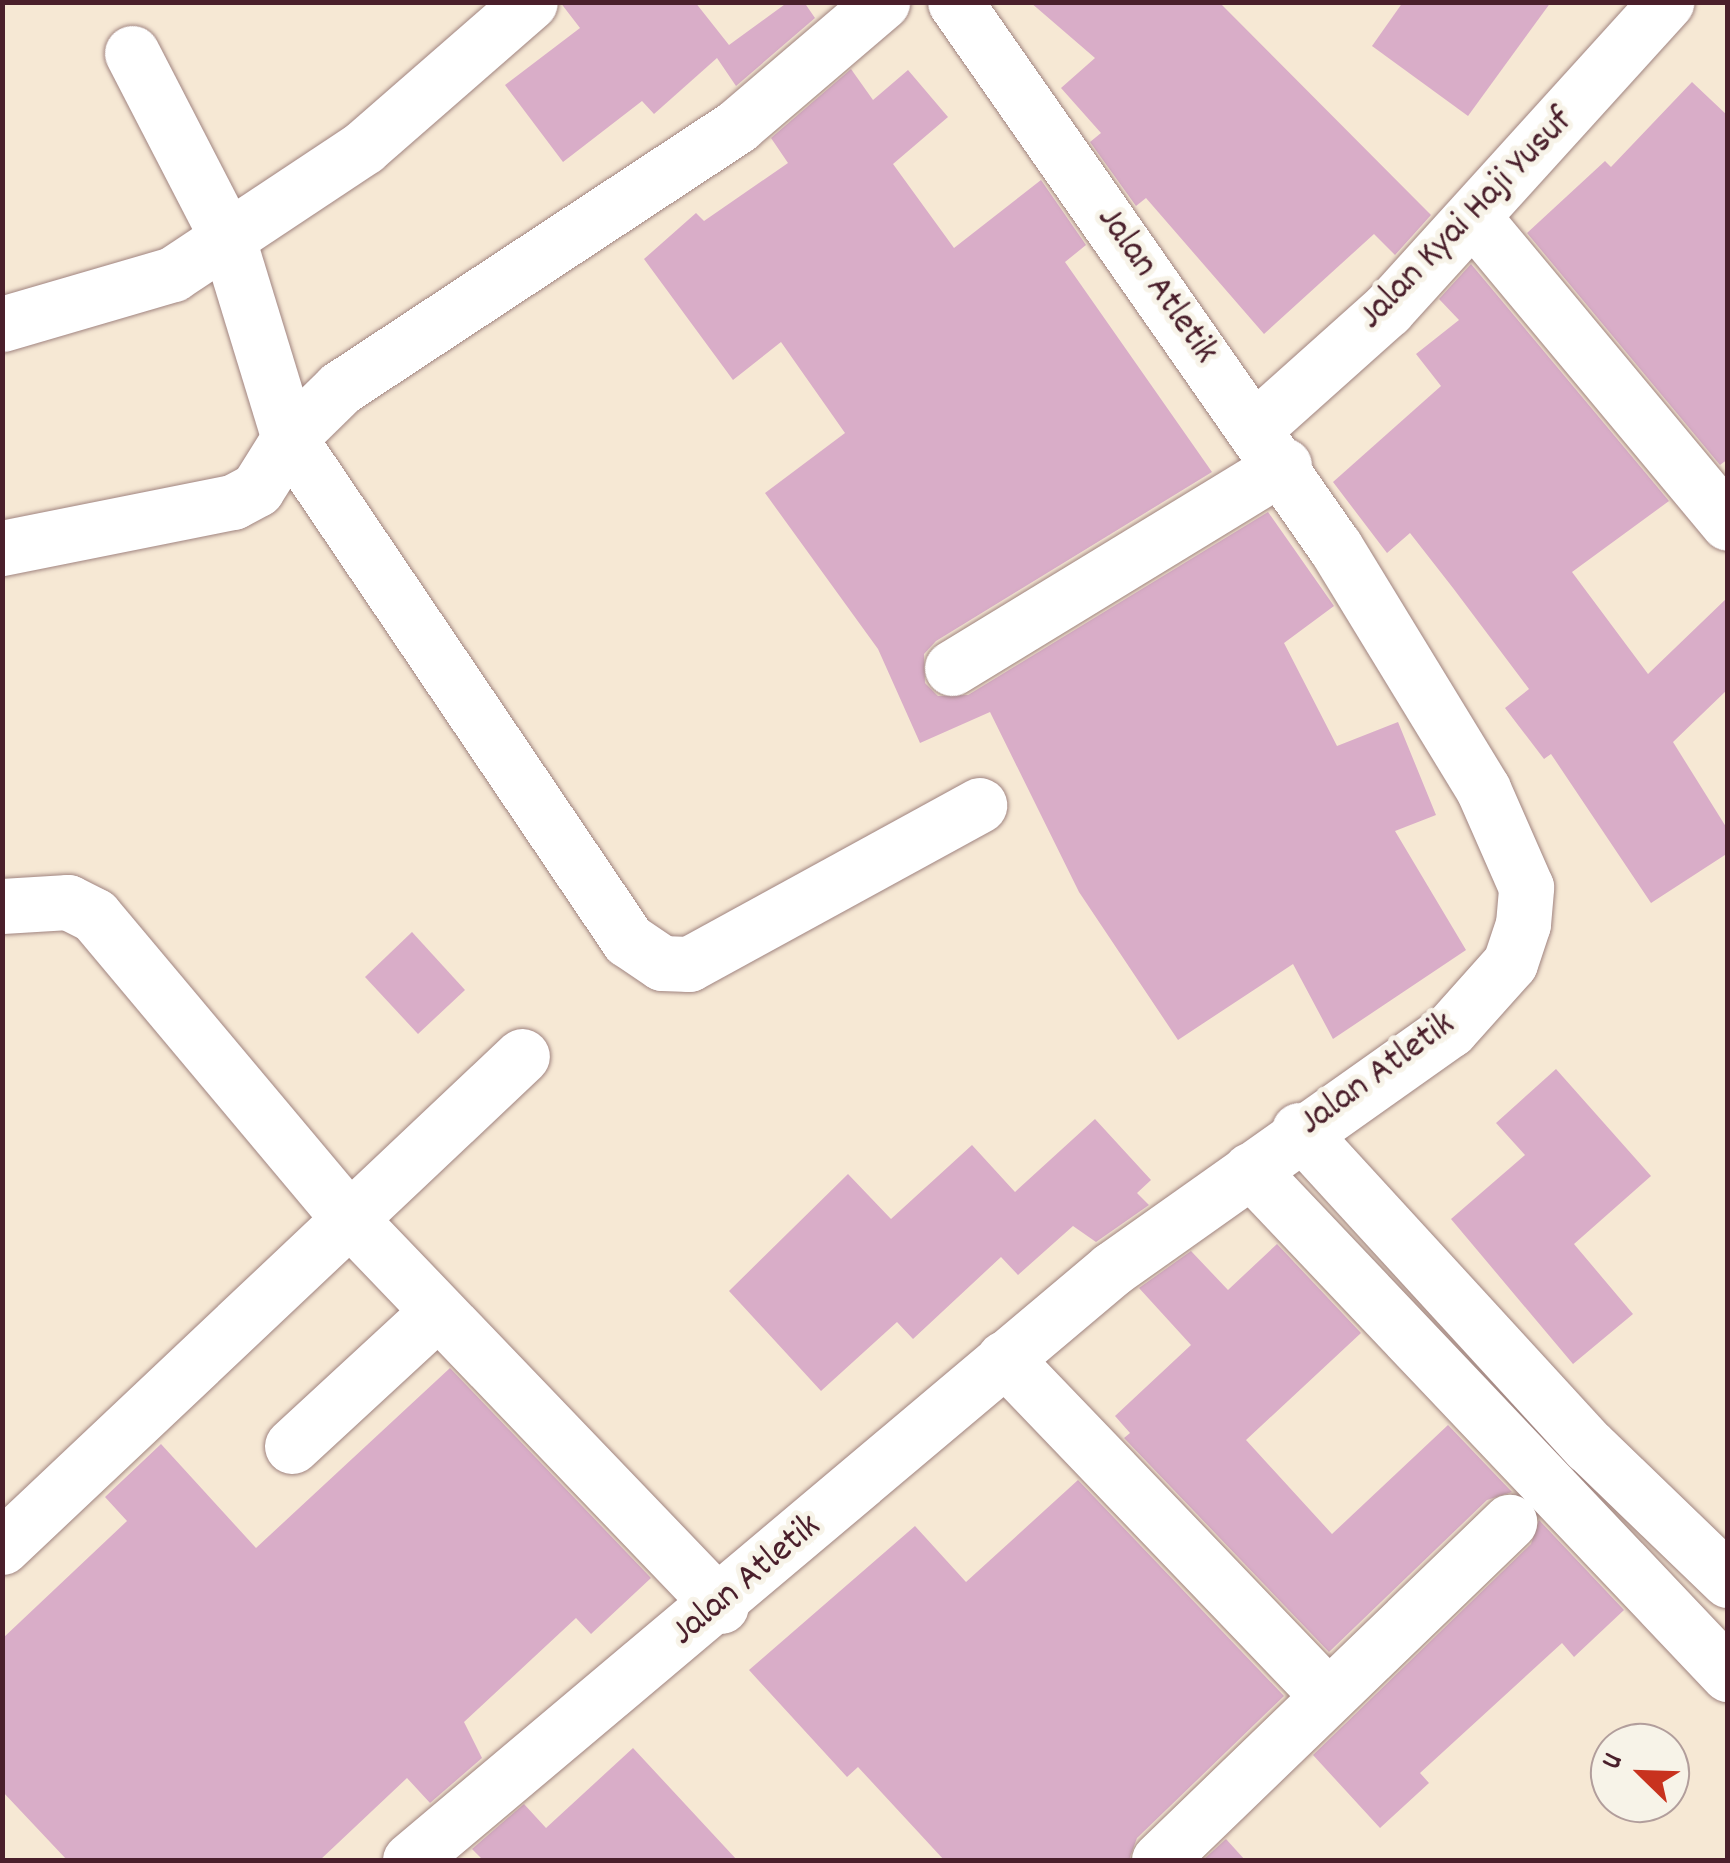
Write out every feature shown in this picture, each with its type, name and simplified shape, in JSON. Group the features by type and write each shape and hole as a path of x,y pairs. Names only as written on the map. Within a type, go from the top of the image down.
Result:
{"street":[{"path":"2,324 173,274 364,148 530,2"},
{"path":"2,548 233,502 265,482 289,438 340,388 737,126 882,2"},
{"name":"Jalan Atletik","path":"410,1860 721,1606 1004,1358 1300,1130 1450,1030 1510,963 1526,887 1483,789 1270,446 955,2"},
{"name":"Jalan Kyai Haji Yusuf","path":"952,668 1270,446 1666,2"},
{"path":"132,53 228,239 289,438 628,940 662,963 689,964 978,805"},
{"path":"1473,217 1728,523"},
{"path":"2,906 68,902 95,916 345,1214 721,1606"},
{"path":"14,1516 522,1056"},
{"path":"1300,1130 1589,1446 1728,1580"},
{"path":"1250,1170 1728,1674"},
{"path":"292,1446 436,1313"},
{"path":"1004,1358 1324,1692"},
{"path":"1159,1860 1324,1692 1510,1522"}],"building":[{"path":"560,2 695,2 729,45 788,2 804,2 815,18 736,86 717,58 654,114 642,101 563,162 505,85 580,28"},
{"path":"1030,2 1219,2 1431,215 1395,255 1374,234 1264,334 1146,198 1136,206 1090,142 1101,133 1061,88 1095,58"},
{"path":"1403,2 1551,2 1468,116 1372,46"},
{"path":"851,69 873,100 908,70 948,117 893,164 954,248 1041,180 1086,245 1065,262 1212,472 936,641 924,654 925,683 938,696 968,695 1268,512 1334,606 1284,643 1337,746 1398,722 1436,815 1395,831 1466,950 1333,1039 1293,964 1178,1040 1079,892 990,712 920,743 878,649 765,493 845,433 781,342 733,380 644,259 696,213 704,221 788,163 771,138"},
{"path":"1692,82 1728,116 1728,459 1720,465 1527,233 1605,161 1611,167"},
{"path":"1471,264 1669,501 1572,572 1648,674 1728,597 1728,689 1673,742 1728,830 1728,853 1651,903 1551,754 1544,759 1505,708 1529,689 1453,588 1410,533 1387,553 1333,482 1441,386 1416,354 1459,320 1439,299"},
{"path":"412,932 465,990 418,1034 365,977"},
{"path":"1556,1069 1651,1176 1574,1244 1633,1314 1573,1364 1451,1219 1525,1155 1496,1123"},
{"path":"1095,1119 1151,1180 1137,1193 1149,1205 1096,1242 1073,1226 1018,1275 1001,1257 913,1339 897,1322 821,1391 729,1291 848,1174 891,1219 972,1145 1015,1192"},
{"path":"1277,1244 1361,1333 1246,1440 1332,1534 1448,1425 1512,1492 1487,1500 1329,1652 1124,1438 1130,1433 1115,1416 1191,1345 1139,1288 1191,1251 1228,1290"},
{"path":"450,1368 651,1578 591,1634 576,1618 464,1722 482,1758 430,1803 407,1778 320,1860 67,1860 2,1791 2,1639 127,1521 105,1497 161,1444 256,1548"},
{"path":"1078,1480 1284,1696 1137,1838 1129,1860 944,1860 858,1767 847,1777 749,1670 915,1526 966,1582"},
{"path":"1539,1520 1624,1610 1574,1657 1562,1643 1420,1773 1429,1783 1380,1828 1313,1755 1531,1544"},
{"path":"633,1748 737,1860 483,1860 472,1849 524,1804 546,1828"},
{"path":"1226,1839 1245,1860 1203,1860"}]}
